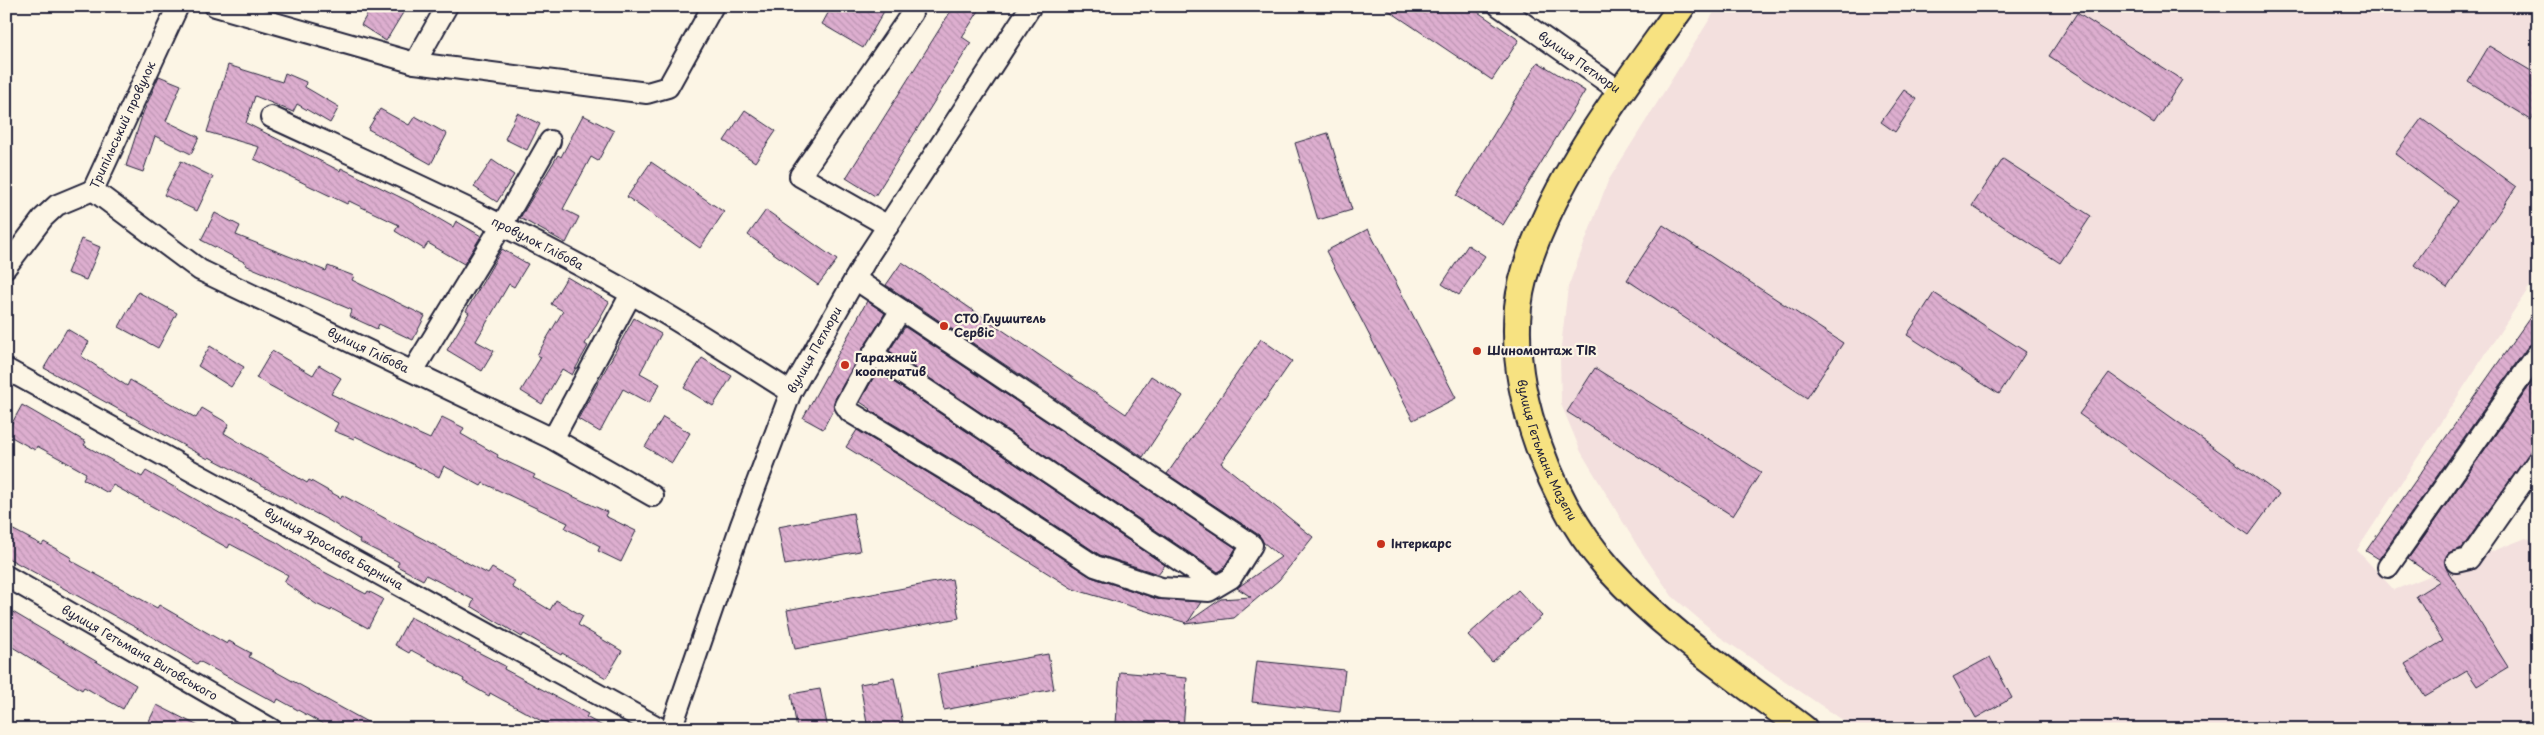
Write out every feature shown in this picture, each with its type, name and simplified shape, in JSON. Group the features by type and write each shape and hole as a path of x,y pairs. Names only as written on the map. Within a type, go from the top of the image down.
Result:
{"main road":[{"name":"вулиця Петлюри","path":"1621,92 1682,6"},
{"name":"вулиця Гетьмана Мазепи","path":"1621,92 1571,169 1544,222 1530,260 1518,307 1519,366 1527,410 1541,456 1558,491 1584,534 1608,568 1643,603 1701,651 1804,729"}],"street":[{"name":"Трипільський провулок","path":"6,267 43,218 58,205 93,190 178,6"},
{"path":"215,6 415,62 646,93 668,86 713,6"},
{"path":"415,62 448,6"},
{"name":"вулиця Петлюри","path":"671,729 741,525 791,392 855,279 888,226 1032,6"},
{"name":"вулиця Петлюри","path":"1499,6 1621,92"},
{"path":"888,226 800,176 912,13"},
{"name":"провулок Глібова","path":"271,117 502,226 631,294 791,392"},
{"path":"413,371 502,226 550,141"},
{"name":"вулиця Глібова","path":"93,190 200,270 553,439 654,496"},
{"path":"855,279 1252,545 1231,578 1209,591 1161,588 1095,566 979,490 850,412 846,405 873,354 901,310"},
{"path":"553,439 631,294"},
{"path":"2388,567 2538,353"},
{"path":"873,354 1217,586"},
{"name":"вулиця Ярослава Барнича","path":"6,369 661,729"},
{"path":"2456,562 2469,559 2538,460"},
{"name":"вулиця Гетьмана Виговського","path":"6,576 272,729"}],"shaded area":[{"path":"1718,6 2538,6 2538,274 2357,550 2394,590 2526,538 2538,545 2538,729 1856,729 1720,637 1672,596 1638,547 1581,452 1561,404 1560,355 1568,287 1608,181"}],"building":[{"path":"372,6 407,6 386,41 361,25"},
{"path":"832,6 887,6 863,48 822,24"},
{"path":"954,6 982,6 962,37 971,43 875,196 846,178"},
{"path":"1382,6 1469,6 1519,40 1492,80"},
{"path":"2077,13 2182,80 2154,123 2049,56"},
{"path":"2489,46 2538,75 2538,109 2531,120 2468,81"},
{"path":"1538,62 1585,91 1503,225 1456,196"},
{"path":"228,65 282,82 285,73 306,82 305,87 339,107 330,123 297,104 293,112 255,96 246,123 340,171 341,168 410,202 453,227 456,221 481,236 464,264 428,243 424,249 395,231 399,225 349,201 347,204 254,159 259,147 207,132"},
{"path":"159,76 181,85 166,121 199,137 191,154 155,136 143,172 126,166 143,113"},
{"path":"1904,90 1917,99 1895,132 1881,122"},
{"path":"380,109 409,125 415,116 447,134 431,164 368,129"},
{"path":"745,110 776,131 755,162 724,141"},
{"path":"517,113 540,124 527,150 505,139"},
{"path":"583,115 614,131 598,161 591,157 563,209 579,217 566,243 520,218 558,155 561,157"},
{"path":"2422,118 2516,187 2447,288 2414,265 2458,201 2395,154"},
{"path":"1328,133 1352,210 1318,220 1295,143"},
{"path":"2003,159 2091,216 2060,263 1972,206"},
{"path":"492,160 514,175 497,202 474,187"},
{"path":"181,161 213,177 197,211 164,195"},
{"path":"651,162 724,212 700,248 627,197"},
{"path":"766,210 837,260 818,285 748,235"},
{"path":"215,213 240,226 236,235 326,271 328,266 354,276 352,280 425,316 413,340 379,324 377,329 349,316 352,310 245,265 246,263 201,240"},
{"path":"1663,225 1843,343 1807,398 1627,280"},
{"path":"1368,229 1456,398 1413,420 1326,251"},
{"path":"81,239 100,247 86,280 67,273"},
{"path":"1468,245 1485,256 1459,295 1442,284"},
{"path":"502,249 528,264 514,287 509,284 476,341 494,351 482,371 447,350 469,313 466,311"},
{"path":"902,262 1126,414 1151,376 1183,396 1143,457 886,285"},
{"path":"567,277 609,302 585,344 588,346 572,375 562,369 542,404 521,391 541,357 537,355 563,311 551,304"},
{"path":"138,292 177,313 158,348 119,327"},
{"path":"1934,293 2026,352 1999,394 1907,335"},
{"name":"Гаражний кооператив","path":"867,301 885,313 835,399 834,408 823,429 803,418"},
{"path":"2538,306 2538,341 2528,346 2379,559 2366,551"},
{"path":"634,318 661,334 640,373 660,384 649,403 623,389 600,432 578,419"},
{"path":"905,327 1236,548 1223,569 1218,572 889,351"},
{"path":"67,329 89,342 81,356 127,386 130,380 196,418 202,408 229,424 224,433 307,483 309,480 341,498 342,495 488,574 492,568 515,581 512,587 550,610 556,600 583,616 578,625 622,651 606,678 524,634 522,637 471,606 474,600 426,575 423,580 397,566 399,562 359,542 360,540 328,520 209,457 208,459 44,368"},
{"path":"1261,339 1292,361 1221,463 1313,537 1279,580 1234,618 1185,624 1187,623 1073,589 846,447 857,430 973,500 1091,577 1157,599 1201,602 1188,622 1221,599 1251,597 1237,588 1281,557 1263,542 1259,535 1167,474"},
{"path":"210,346 244,367 231,387 198,366"},
{"path":"272,351 313,375 319,365 341,378 331,394 430,439 442,417 464,428 461,434 498,455 497,457 535,475 533,478 607,512 605,516 636,531 621,562 598,551 600,546 565,528 568,523 483,483 481,486 444,466 439,477 355,436 354,439 334,431 338,423 256,378"},
{"path":"702,358 732,376 713,406 684,388"},
{"path":"1595,368 1761,472 1733,516 1567,412"},
{"path":"877,371 1165,565 1158,574 1100,555 986,480 870,410 860,402"},
{"path":"2109,373 2279,494 2249,535 2079,414"},
{"path":"2538,374 2538,441 2462,548 2448,553 2445,559 2447,570 2508,667 2477,686 2467,671 2425,696 2405,664 2443,641 2416,596 2440,581 2408,559"},
{"path":"22,405 86,442 84,445 142,477 146,471 223,515 278,543 311,565 366,594 368,591 383,599 368,628 332,609 331,611 316,604 284,582 288,575 230,544 228,548 113,485 108,493 83,479 86,473 37,446 35,450 6,434"},
{"path":"663,417 690,433 672,463 645,447"},
{"path":"853,513 860,551 785,565 778,527"},
{"path":"6,526 42,545 44,542 72,558 70,560 157,608 159,605 227,644 229,641 251,653 249,657 380,729 332,729 278,699 276,703 199,661 197,664 144,632 6,557"},
{"path":"952,579 959,618 795,649 787,610"},
{"path":"1518,590 1542,616 1492,662 1468,635"},
{"path":"6,608 136,685 123,709 84,687 82,690 6,643"},
{"path":"410,617 505,666 504,669 588,714 586,717 608,729 556,729 490,693 489,696 463,681 464,679 411,650 409,653 395,645"},
{"path":"1048,654 1054,689 944,710 937,674"},
{"path":"1990,657 2012,698 1976,718 1953,677"},
{"path":"1257,661 1345,670 1340,712 1252,702"},
{"path":"1120,672 1187,678 1183,729 1116,723"},
{"path":"894,678 904,729 868,729 860,684"},
{"path":"820,689 828,729 797,729 791,694"},
{"path":"157,705 204,729 145,729"}],"place":[{"name":"СТО Глушитель Сервіс","path":"944,326"},
{"name":"Шиномонтаж TIR","path":"1477,351"},
{"name":"Гаражний кооператив","path":"845,365"},
{"name":"Інтеркарс","path":"1381,544"}]}
